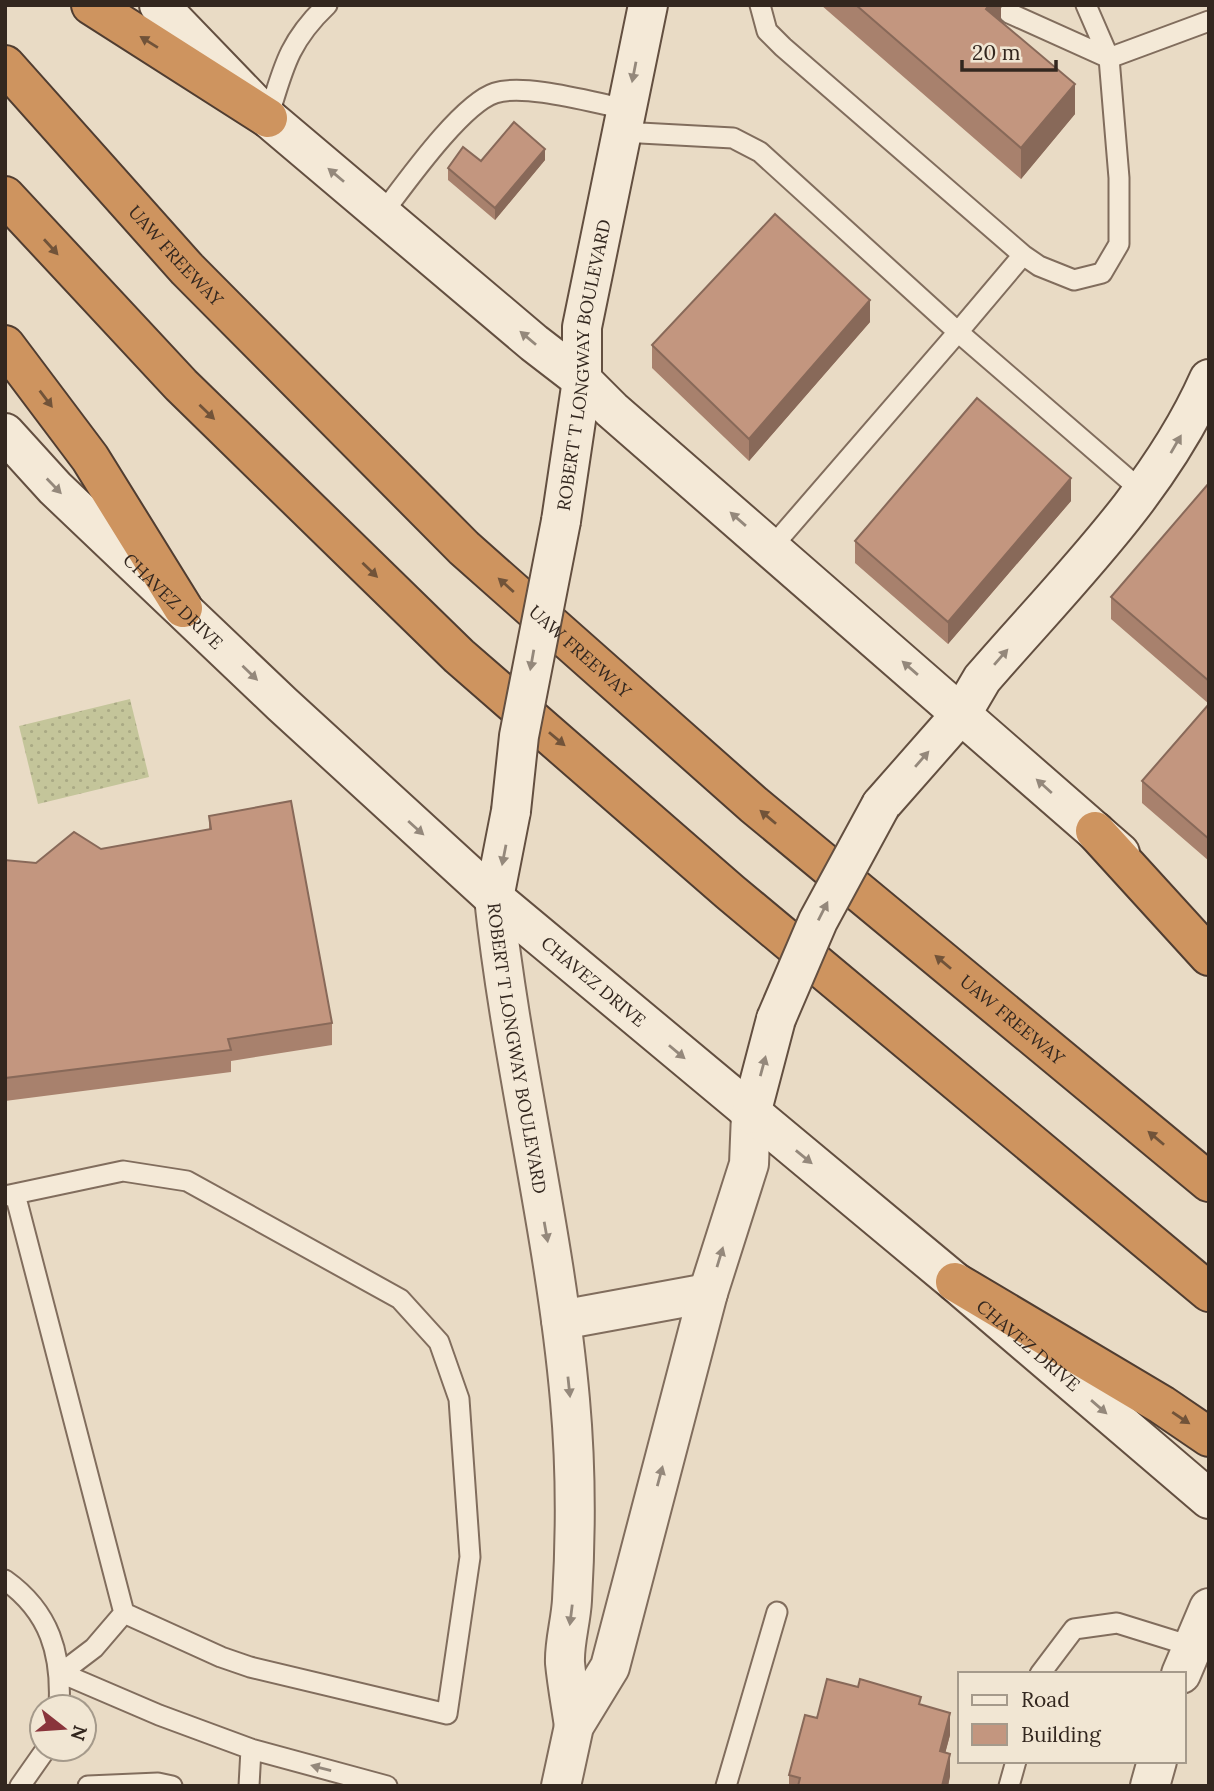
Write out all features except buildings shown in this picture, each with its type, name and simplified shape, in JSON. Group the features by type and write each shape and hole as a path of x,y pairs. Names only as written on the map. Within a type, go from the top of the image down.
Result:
{"highway":[{"path":"91,5 268,118"},
{"name":"UAW FREEWAY","path":"5,65 187,269 464,548 754,805 1209,1182"},
{"path":"5,196 181,385 459,656 730,892 1209,1292"},
{"path":"5,345 90,458 183,608"},
{"path":"1095,831 1209,956"},
{"path":"955,1282 1162,1405 1209,1437"}],"main road":[{"path":"159,5 268,118 534,343 582,380 771,548 1209,928"},
{"name":"ROBERT T LONGWAY BOULEVARD","path":"574,1726 565,1660 572,1604 575,1464 561,1320 510,1031 494,898 511,811 519,736 561,521 582,380 582,327 648,5"},
{"name":"ROBERT T LONGWAY BOULEVARD","path":"561,1786 574,1726 610,1667 708,1293 749,1164 751,1114 776,1019 818,921 881,805 962,713 982,679 1143,492 1170,455 1209,379"},
{"name":"CHAVEZ DRIVE","path":"6,436 55,488 352,770 494,898 955,1282 1209,1499"},
{"path":"561,1320 708,1293"},
{"path":"1186,1660 1209,1608"},
{"path":"1150,1786 1156,1763"}],"lane":[{"path":"268,118 292,47 300,33 327,5"},
{"path":"760,5 767,31 783,47 1023,255 1039,266 1074,280 1102,273 1119,244 1119,178 1109,58 1086,5"},
{"path":"1009,13 1109,58 1209,21"},
{"path":"382,214 452,125 494,93 532,91 625,120 733,138 760,152 958,331 1143,492"},
{"path":"771,548 1023,255"},
{"path":"123,1171 187,1181 400,1300 439,1342 459,1399 470,1557 447,1714 250,1667 124,1614 10,1195 123,1171"},
{"path":"5,1580 24,1593 49,1630 61,1673 60,1693"},
{"path":"726,1786 777,1612"},
{"path":"61,1673 94,1648 124,1614"},
{"path":"1042,1672 1074,1629 1117,1623 1186,1660"},
{"path":"61,1673 159,1715 251,1749 387,1786"},
{"path":"249,1786 251,1749"},
{"path":"20,1786 36,1763"},
{"path":"1009,1786 1015,1763"},
{"path":"88,1786 172,1786"}],"green space":[{"path":"130,699 149,777 38,804 19,726"}]}
